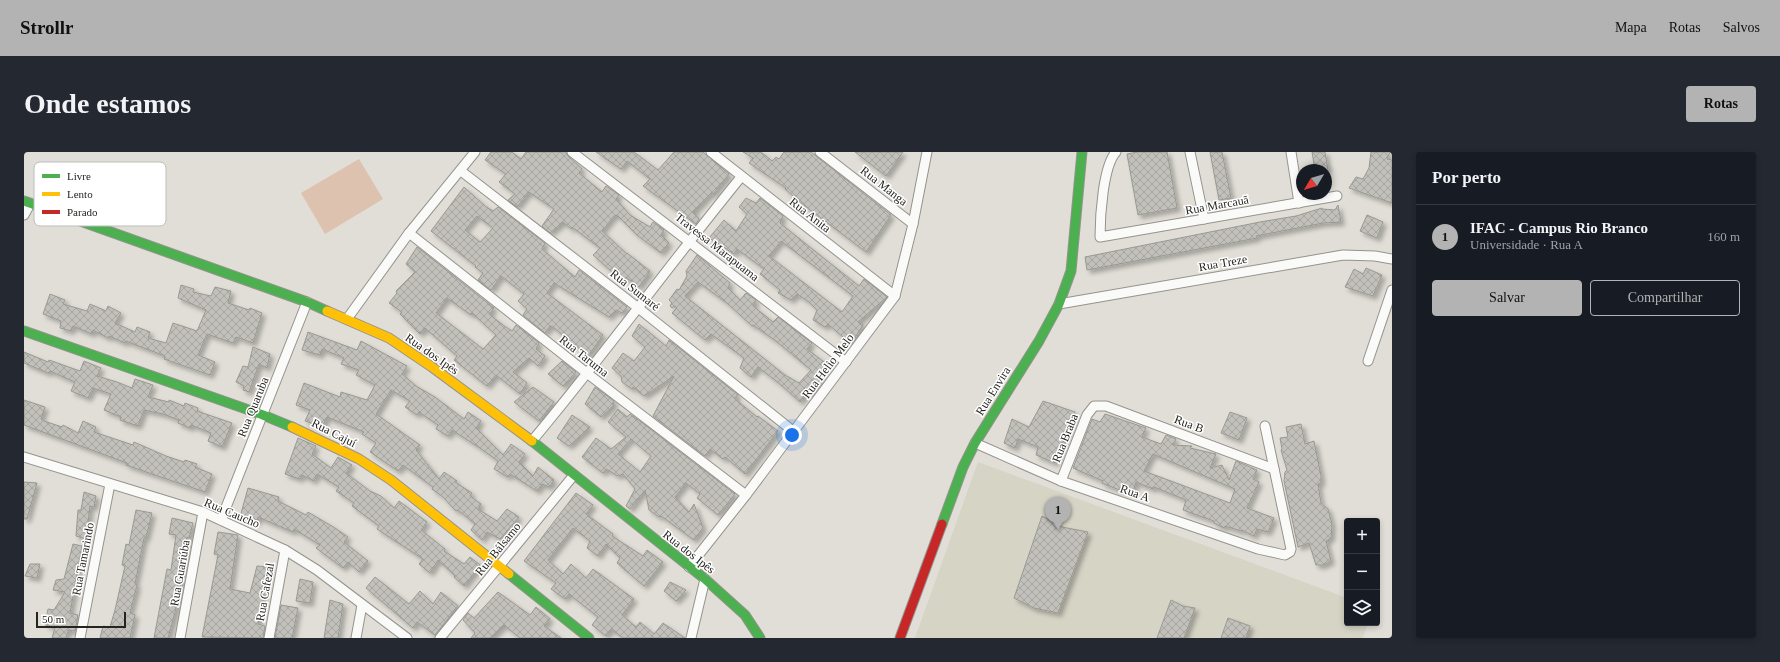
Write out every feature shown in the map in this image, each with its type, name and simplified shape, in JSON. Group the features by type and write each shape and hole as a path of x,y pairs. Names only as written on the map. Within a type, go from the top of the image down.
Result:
{"street":[{"path":"346,319 409,234 475,152"},
{"name":"Travessa Marapuama","path":"572,152 689,240 846,362"},
{"name":"Rua Anita","path":"711,152 741,177 896,296"},
{"name":"Rua Manga","path":"820,152 914,224"},
{"name":"Rua Helio Melo","path":"689,567 746,495 896,296 914,224 927,152"},
{"name":"Rua Envira","path":"900,638 963,467 975,443 1059,304 1071,271 1082,152"},
{"name":"Rua Marcauã","path":"1116,152 1110,160 1104,188 1100,237 1337,196"},
{"path":"1190,152 1204,219"},
{"path":"1291,152 1300,203"},
{"name":"Rua Sumaré","path":"460,171 637,307 793,431"},
{"path":"532,441 588,374 689,240 741,177"},
{"path":"24,216 27,202"},
{"name":"Rua dos Ipês","path":"94,226 307,302 389,338 432,367 532,441 705,579 745,614 760,638"},
{"name":"Rua Taruma","path":"409,234 746,495"},
{"name":"Rua Treze","path":"1059,304 1344,255 1391,257"},
{"path":"1368,361 1392,290"},
{"name":"Rua Quaruba","path":"221,520 307,302"},
{"name":"Rua Cajuí","path":"24,331 263,415 304,431 359,459 391,480 589,638"},
{"name":"Rua B","path":"1094,406 1106,406 1274,469"},
{"name":"Rua Braba","path":"1061,481 1087,415 1094,406"},
{"path":"1265,426 1274,469"},
{"name":"Rua A","path":"975,443 1061,481 1258,549 1284,555 1290,552 1291,549 1274,469"},
{"name":"Rua Caucho","path":"24,457 202,512 221,520 284,550 316,570 407,638"},
{"name":"Rua Bálsamo","path":"440,638 574,475"},
{"name":"Rua Tamarindo","path":"80,638 110,484"},
{"name":"Rua Guariúba","path":"180,638 202,512"},
{"name":"Rua Cafezal","path":"269,638 284,550"},
{"path":"691,638 705,579"},
{"path":"356,638 362,605"}],"shaded area":[{"path":"359,159 383,199 325,234 301,193"},
{"path":"978,462 1344,597 1344,626 1367,626 1363,638 915,638"}],"building":[{"path":"491,152 512,152 521,159 526,152 566,152 568,156 582,169 579,173 602,192 606,186 619,195 616,199 630,215 650,227 653,222 664,230 661,235 669,243 661,253 637,235 617,215 614,216 602,231 627,254 650,271 639,287 626,277 625,279 611,271 593,255 600,248 572,227 571,229 563,222 550,233 542,226 554,209 529,192 517,207 508,200 515,194 499,182 506,174 485,160"},
{"path":"596,152 634,152 658,170 674,152 703,152 729,174 713,194 711,193 693,212 699,219 696,224 643,186 650,179 627,161 621,169"},
{"path":"743,152 761,152 772,161 776,157 779,159 784,152 811,152 891,215 866,252 805,206 785,189 786,188 749,163 753,158"},
{"path":"855,152 903,152 886,176"},
{"path":"1137,152 1167,152 1177,208 1138,215 1127,154"},
{"path":"1210,152 1222,152 1231,198 1219,200"},
{"path":"1312,152 1325,152 1327,164 1314,164"},
{"path":"1371,152 1390,152 1387,159 1392,160 1392,203 1349,188 1356,177 1363,179 1369,168"},
{"path":"464,187 485,206 493,211 498,207 545,243 542,249 575,277 579,270 627,307 622,313 616,310 609,317 554,283 547,293 603,335 588,356 553,327 550,326 545,333 523,315 527,309 518,301 524,294 501,276 491,290 478,280 483,273 431,231","holes":["477,216 493,228 480,242 465,230"]},
{"path":"746,198 756,203 760,198 783,216 780,223 859,286 864,279 887,297 858,322 863,325 851,344 828,324 825,327 813,320 817,310 809,302 797,294 791,300 778,293 780,290 760,274 764,269 737,249 734,254 709,238 724,220 736,231 747,214 739,207","holes":["781,241 853,296 842,312 769,256"]},
{"path":"1338,205 1341,222 1323,223 1256,236 1257,238 1087,270 1085,257 1296,216 1322,208 1335,210"},
{"path":"1367,215 1383,222 1377,238 1360,231"},
{"path":"417,247 494,308 489,314 512,331 516,325 539,343 536,349 545,356 538,366 529,358 513,372 527,383 520,394 496,375 487,386 454,360 457,356 425,328 420,334 400,314 402,312 389,303 397,293 396,291 415,272 406,264","holes":["447,298 471,315 472,313 496,335 483,349 436,313"]},
{"path":"697,255 730,283 728,288 740,300 746,293 756,300 753,306 773,322 778,317 812,343 807,349 828,365 819,379 822,381 811,396 807,392 800,402 758,367 751,377 740,368 744,358 711,334 705,340 672,313 677,308 675,306 672,308 670,306 672,303 669,300 677,289 679,290 687,276 686,271","holes":["698,282 727,303 752,326 753,325 776,341 811,370 799,383 785,375 685,296"]},
{"path":"1366,268 1382,275 1373,296 1345,287 1354,269 1363,274"},
{"path":"181,285 194,289 193,292 211,296 215,287 231,291 228,303 249,310 250,308 262,313 253,343 236,337 233,343 207,334 198,355 215,362 210,375 164,359 165,356 126,341 125,343 109,336 108,338 93,330 92,334 73,326 71,331 60,328 61,321 43,314 50,294 65,300 63,304 87,311 90,304 106,311 108,306 121,313 115,323 135,332 137,327 150,332 148,338 166,343 173,323 197,331 206,310 178,298"},
{"path":"639,324 666,346 669,340 738,395 734,398 757,417 758,416 778,431 745,474 725,457 723,459 710,449 705,456 653,416 674,376 644,396 633,387 632,389 622,382 621,376 612,368 623,353 634,361 645,347 632,336"},
{"path":"308,332 357,350 361,341 407,366 402,374 416,386 435,397 464,419 468,412 481,421 476,428 503,455 511,444 525,454 519,462 533,476 538,467 554,480 549,487 542,484 537,491 510,474 508,477 494,469 498,461 452,430 448,436 436,429 438,425 419,412 417,415 405,407 410,401 391,390 376,414 420,445 416,450 439,479 444,472 457,481 455,482 472,493 470,496 481,504 478,509 497,521 507,509 519,517 500,539 487,532 482,540 471,530 475,524 458,510 456,511 442,496 432,489 433,487 403,465 398,471 370,452 376,443 362,434 364,432 327,417 322,427 305,421 310,410 296,405 304,383 340,397 341,392 367,400 375,385 356,375 359,370 341,364 344,358 322,349 320,355 302,350"},
{"path":"253,347 270,354 267,368 259,364 249,392 243,390 244,386 236,382 243,366 248,367"},
{"path":"24,352 48,362 49,360 80,371 84,361 101,368 97,376 132,388 135,379 153,385 148,397 169,402 169,400 184,406 185,403 198,408 197,411 232,423 222,447 208,441 211,433 191,425 190,428 178,423 179,420 163,414 144,410 138,426 120,420 121,417 104,410 111,394 93,388 88,398 71,391 75,382 50,371 48,373 24,363"},
{"path":"562,361 576,372 563,386 548,374"},
{"path":"533,387 554,402 539,421 514,402"},
{"path":"595,387 614,401 614,405 601,417 585,404"},
{"path":"24,400 45,407 41,419 44,421 62,427 63,425 78,433 83,421 96,427 94,432 133,445 134,442 166,456 184,462 185,460 197,464 195,467 212,474 205,492 126,465 127,463 24,425"},
{"path":"1043,401 1075,412 1055,463 1036,455 1038,447 1018,439 1015,448 1004,443 1012,419 1029,427"},
{"path":"618,409 627,417 630,414 735,494 718,515 697,498 700,494 686,483 675,497 689,512 694,504 703,528 694,540 661,516 659,517 649,510 645,490 630,509 626,506 635,489 623,474 618,476 606,469 603,473 582,457 596,438 611,449 626,437 608,422","holes":["631,439 651,456 640,472 618,454"]},
{"path":"1230,412 1247,418 1239,440 1221,433"},
{"path":"1105,414 1146,428 1142,437 1161,444 1166,435 1176,439 1173,445 1192,446 1190,448 1216,454 1210,468 1222,465 1229,480 1236,461 1257,470 1253,479 1259,482 1247,508 1274,518 1268,532 1257,529 1254,536 1242,530 1241,531 1225,526 1224,528 1214,523 1214,521 1183,510 1186,500 1154,487 1153,489 1136,482 1133,491 1123,488 1122,491 1102,483 1103,481 1073,468 1092,419 1100,422","holes":["1153,454 1235,489 1230,503 1144,471"]},
{"path":"572,415 590,427 569,446 557,438"},
{"path":"1301,424 1305,444 1314,441 1321,476 1321,483 1318,484 1321,503 1328,509 1332,524 1331,538 1326,541 1331,561 1323,565 1316,565 1309,543 1298,547 1284,481 1285,472 1287,470 1281,450 1280,438 1288,437 1286,427"},
{"path":"298,438 316,446 312,454 331,468 338,457 352,465 346,473 370,491 381,496 394,508 399,501 427,522 421,530 445,549 444,551 464,564 470,557 480,565 464,586 438,560 430,573 419,564 423,559 377,529 379,526 352,506 354,503 336,491 339,487 317,474 314,481 302,475 300,479 285,474"},
{"path":"24,482 37,483 27,519 24,519"},
{"path":"248,488 279,497 278,501 306,515 308,512 335,528 348,537 344,542 368,561 359,572 348,562 343,568 316,548 320,545 294,529 293,532 258,517 257,522 240,517"},
{"path":"84,492 96,496 94,507 90,506 86,539 76,536 78,510 81,510"},
{"path":"576,493 593,505 586,514 613,534 612,536 643,556 647,550 663,562 644,586 617,563 620,558 606,544 598,556 587,548 590,541 573,528 548,560 563,574 571,564 586,578 593,569 634,599 622,615 636,627 640,622 654,634 663,623 685,638 623,638 611,629 606,636 592,625 598,617 569,594 565,599 551,589 556,583 524,561"},
{"path":"136,510 152,513 146,538 144,538 135,584 137,585 130,613 135,615 130,638 100,638 103,626 110,627 115,610 125,566 122,565 126,544 129,545"},
{"path":"1042,516 1062,527 1088,532 1058,613 1034,608 1014,598"},
{"path":"172,518 193,523 189,538 187,537 178,601 168,638 154,638 167,569 171,570 176,535 169,534"},
{"path":"218,532 238,535 230,589 250,593 257,566 268,567 258,624 265,626 263,638 202,637 218,555 214,554"},
{"path":"73,544 82,546 70,613 78,615 75,631 68,630 66,638 52,638 55,627 45,625 48,609 54,610 65,592 53,590 56,580 64,579"},
{"path":"30,564 40,564 37,578 25,576"},
{"path":"375,577 409,604 420,591 433,604 441,592 458,606 435,635 417,622 413,628 366,588"},
{"path":"300,579 313,582 310,603 296,601"},
{"path":"670,582 686,590 676,601 664,591"},
{"path":"498,592 530,615 536,607 550,619 544,626 561,638 520,638 504,625 491,638 471,638 475,633 463,620 468,613 474,618"},
{"path":"330,600 343,604 338,638 324,638"},
{"path":"1171,600 1183,606 1195,608 1184,638 1157,638"},
{"path":"281,605 298,608 292,638 275,638"},
{"path":"1228,618 1250,626 1246,638 1221,638"}],"traffic: fast":[{"path":"942,524 963,467 975,443 1039,341 1059,304 1071,271 1082,152"},
{"path":"24,201 34,205"},
{"path":"94,226 307,302 327,311"},
{"path":"24,331 263,415 292,427"},
{"path":"532,441 705,579 745,615 760,638"},
{"path":"509,574 589,638"}],"traffic: slow":[{"path":"327,311 389,338 432,367 532,441"},
{"path":"292,427 359,459 391,480 509,574"}],"traffic: jam":[{"path":"900,638 942,524"}],"place":[{"name":"IFAC - Campus Rio Branco","path":"1058,530"}]}
